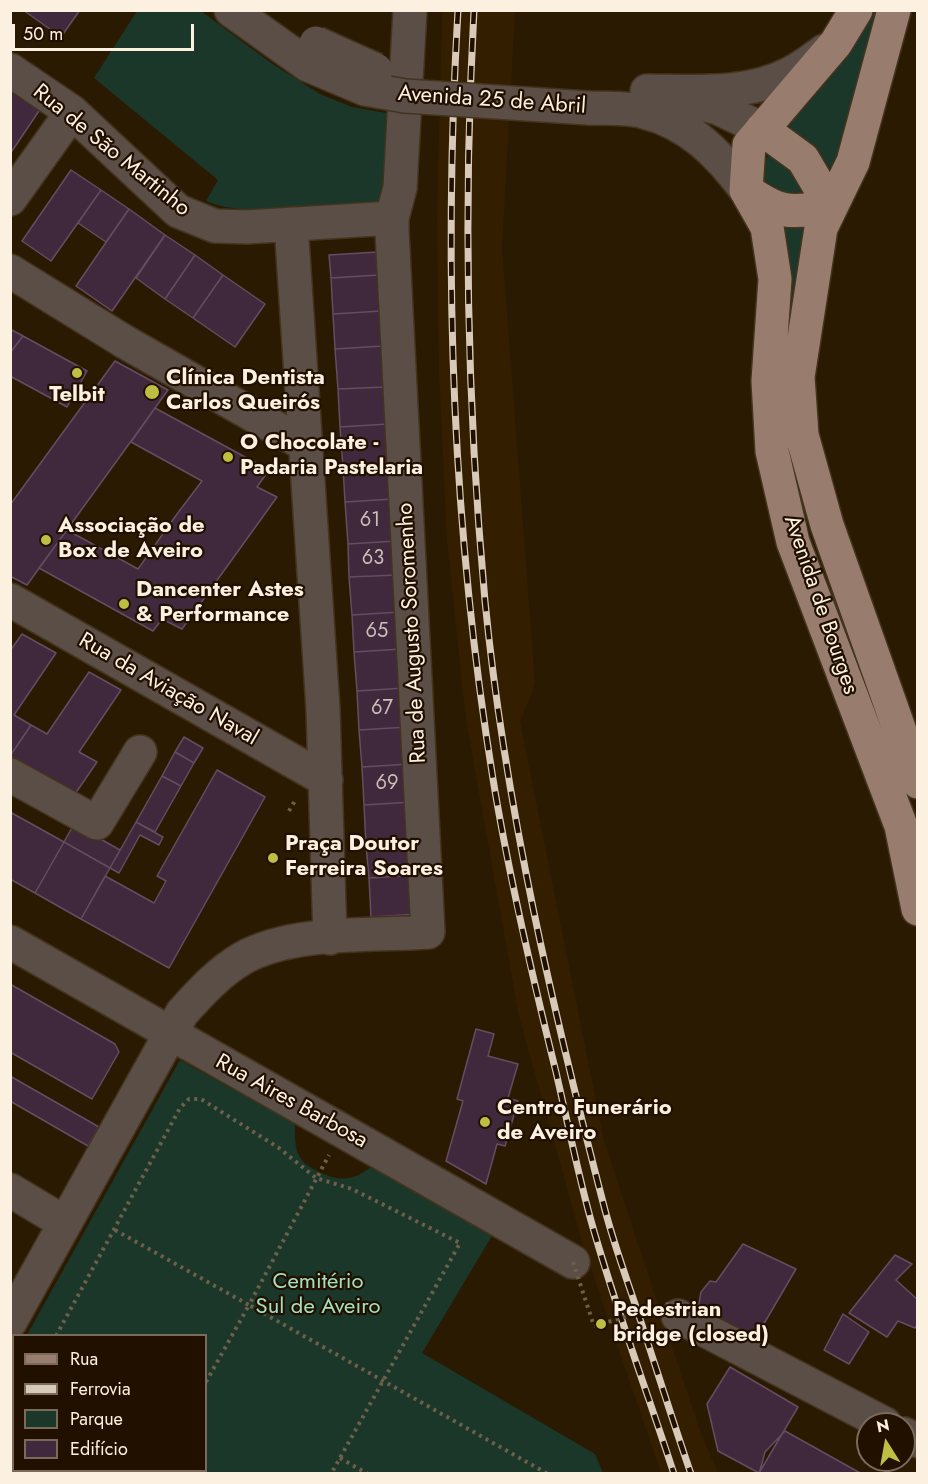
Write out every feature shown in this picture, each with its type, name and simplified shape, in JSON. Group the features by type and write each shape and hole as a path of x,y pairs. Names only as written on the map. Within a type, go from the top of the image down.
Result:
{"main road":[{"path":"762,129 803,159 830,205 806,211 784,212 766,204 746,190 749,145 762,129 836,43 856,10"},
{"name":"Avenida de Bourges","path":"894,10 853,162 830,205 821,228 798,377 802,435 827,525 918,782"},
{"name":"Avenida de Bourges","path":"746,190 767,227 775,279 768,381 772,451 793,542 901,826 918,909"}],"street":[{"name":"Avenida 25 de Abril","path":"231,10 312,54 408,76 590,98 644,111 688,130 719,154 746,190"},
{"name":"Avenida 25 de Abril","path":"265,10 312,54"},
{"name":"Rua de Augusto Soromenho","path":"330,938 428,932 392,218 400,188 410,10"},
{"path":"647,91 704,91 750,87 789,75 836,43"},
{"name":"Rua de São Martinho","path":"10,70 72,112 178,211 197,221 215,226 392,218"},
{"name":"Avenida 25 de Abril","path":"590,98 647,91 718,108 762,129"},
{"path":"10,199 72,112"},
{"path":"10,1322 182,1013 210,982 243,958 298,940 330,938 326,780 291,224"},
{"path":"10,271 125,342 304,444"},
{"name":"Rua da Aviação Naval","path":"10,600 326,780"},
{"path":"10,775 97,823 140,752"},
{"name":"Rua Aires Barbosa","path":"10,942 573,1262"},
{"path":"10,1190 65,1223"},
{"path":"678,1316 862,1412"}],"path":[{"path":"289,811 297,798"},
{"path":"57,1334 180,1108 189,1099 201,1099 279,1148 316,1178 352,1189 460,1243 331,1473"},
{"path":"207,1380 316,1178 344,1132"},
{"path":"115,1230 547,1473"},
{"path":"573,1262 594,1326 672,1303 678,1316"},
{"path":"340,1458 368,1473"}],"shaded area":[{"path":"442,11 515,11 502,247 535,684 520,722 604,1141 700,1431 718,1473 661,1473 582,1242 519,1016 466,720 447,541 439,372 437,218"}],"green space":[{"path":"137,11 201,11 271,63 320,94 352,107 392,114 385,198 378,203 290,210 243,209 206,201 218,180 94,78"},
{"path":"873,11 878,11 832,171 809,143 782,125 829,78"},
{"path":"770,155 793,164 807,198 765,192 757,166"},
{"path":"777,225 792,228 805,226 790,337"},
{"name":"Cemitério Sul de Aveiro","path":"180,1060 295,1124 297,1150 308,1166 327,1175 347,1178 359,1175 372,1166 493,1234 422,1353 595,1454 603,1473 11,1474 10,1364 12,1361 12,1472 207,1472 207,1334 28,1334"}],"building":[{"path":"23,10 80,10 61,37"},
{"path":"10,88 41,108 10,154"},
{"path":"71,170 101,190 51,261 22,241"},
{"path":"101,190 129,209 106,242 78,223"},
{"path":"129,209 165,235 112,311 76,286"},
{"path":"165,235 195,255 165,299 136,278"},
{"path":"377,252 379,275 331,278 329,255"},
{"path":"195,255 223,275 193,318 165,299"},
{"path":"223,275 265,304 235,347 193,318"},
{"path":"379,275 381,311 333,314 331,278"},
{"path":"381,311 383,346 335,349 333,314"},
{"path":"10,329 23,336 10,353"},
{"path":"23,336 87,371 67,407 10,376 10,353"},
{"path":"383,346 386,387 338,389 335,349"},
{"path":"115,361 168,390 27,585 10,576 10,505"},
{"path":"386,387 388,424 340,427 338,389"},
{"path":"155,408 269,470 257,487 277,497 182,629 162,619 153,631 39,568 67,530 138,569 202,481 131,442"},
{"path":"388,424 391,463 343,467 340,427"},
{"path":"391,463 393,499 345,502 343,467"},
{"path":"393,499 396,541 348,544 345,502"},
{"path":"396,541 398,575 349,577 348,544"},
{"path":"398,575 400,612 352,615 349,577"},
{"path":"400,612 402,649 354,652 352,615"},
{"path":"22,634 56,653 14,715 31,725 10,756 10,651"},
{"path":"402,649 405,688 357,691 354,652"},
{"path":"89,672 121,690 79,752 97,762 75,794 10,756 31,725 47,734"},
{"path":"405,688 408,727 359,730 357,691"},
{"path":"408,727 410,764 362,767 359,730"},
{"path":"184,737 203,748 194,763 175,752"},
{"path":"175,752 194,763 181,786 162,776"},
{"path":"410,764 412,802 364,805 362,767"},
{"path":"217,770 265,797 169,968 81,919 105,876 154,903 166,881 157,876"},
{"path":"162,776 181,786 155,832 136,822"},
{"path":"412,802 415,841 366,845 364,805"},
{"path":"10,812 64,842 35,893 10,879"},
{"path":"136,822 163,837 159,845 140,835 119,873 110,868"},
{"path":"74,824 120,850 110,868 64,842"},
{"path":"415,841 417,875 369,878 366,845"},
{"path":"64,842 110,868 81,919 35,893"},
{"path":"417,875 419,914 371,917 369,878"},
{"path":"10,984 115,1044 119,1052 92,1099 10,1052"},
{"name":"Centro Funerário de Aveiro","path":"476,1029 494,1034 488,1056 518,1064 508,1098 518,1101 505,1146 497,1144 486,1184 446,1161 463,1101 457,1099"},
{"path":"10,1076 99,1127 88,1146 10,1101"},
{"path":"743,1244 796,1269 755,1339 698,1309 701,1292 710,1281 716,1282"},
{"path":"895,1255 912,1264 896,1280 918,1300 918,1323 915,1328 898,1321 887,1337 849,1313"},
{"path":"843,1314 869,1332 849,1364 824,1350"},
{"path":"730,1367 798,1407 759,1473 718,1451 707,1404"},
{"path":"785,1431 862,1474 759,1474 765,1452"},
{"path":"142,1472 166,1472 165,1474 141,1474"}],"railway":[{"path":"458,10 451,203 454,396 468,588 493,779 522,926 585,1199 609,1282 674,1474"},
{"path":"474,10 468,232 474,453 485,601 505,755 549,984 605,1210 691,1474"}],"place":[{"name":"Telbit","path":"77,373"},
{"name":"Clínica Dentista Carlos Queirós","path":"152,392"},
{"name":"O Chocolate - Padaria Pastelaria","path":"228,457"},
{"name":"Associação de Box de Aveiro","path":"46,540"},
{"name":"Dancenter Astes & Performance","path":"124,604"},
{"name":"Praça Doutor Ferreira Soares","path":"273,858"},
{"name":"Centro Funerário de Aveiro","path":"485,1122"},
{"name":"Pedestrian bridge (closed)","path":"601,1324"}]}
